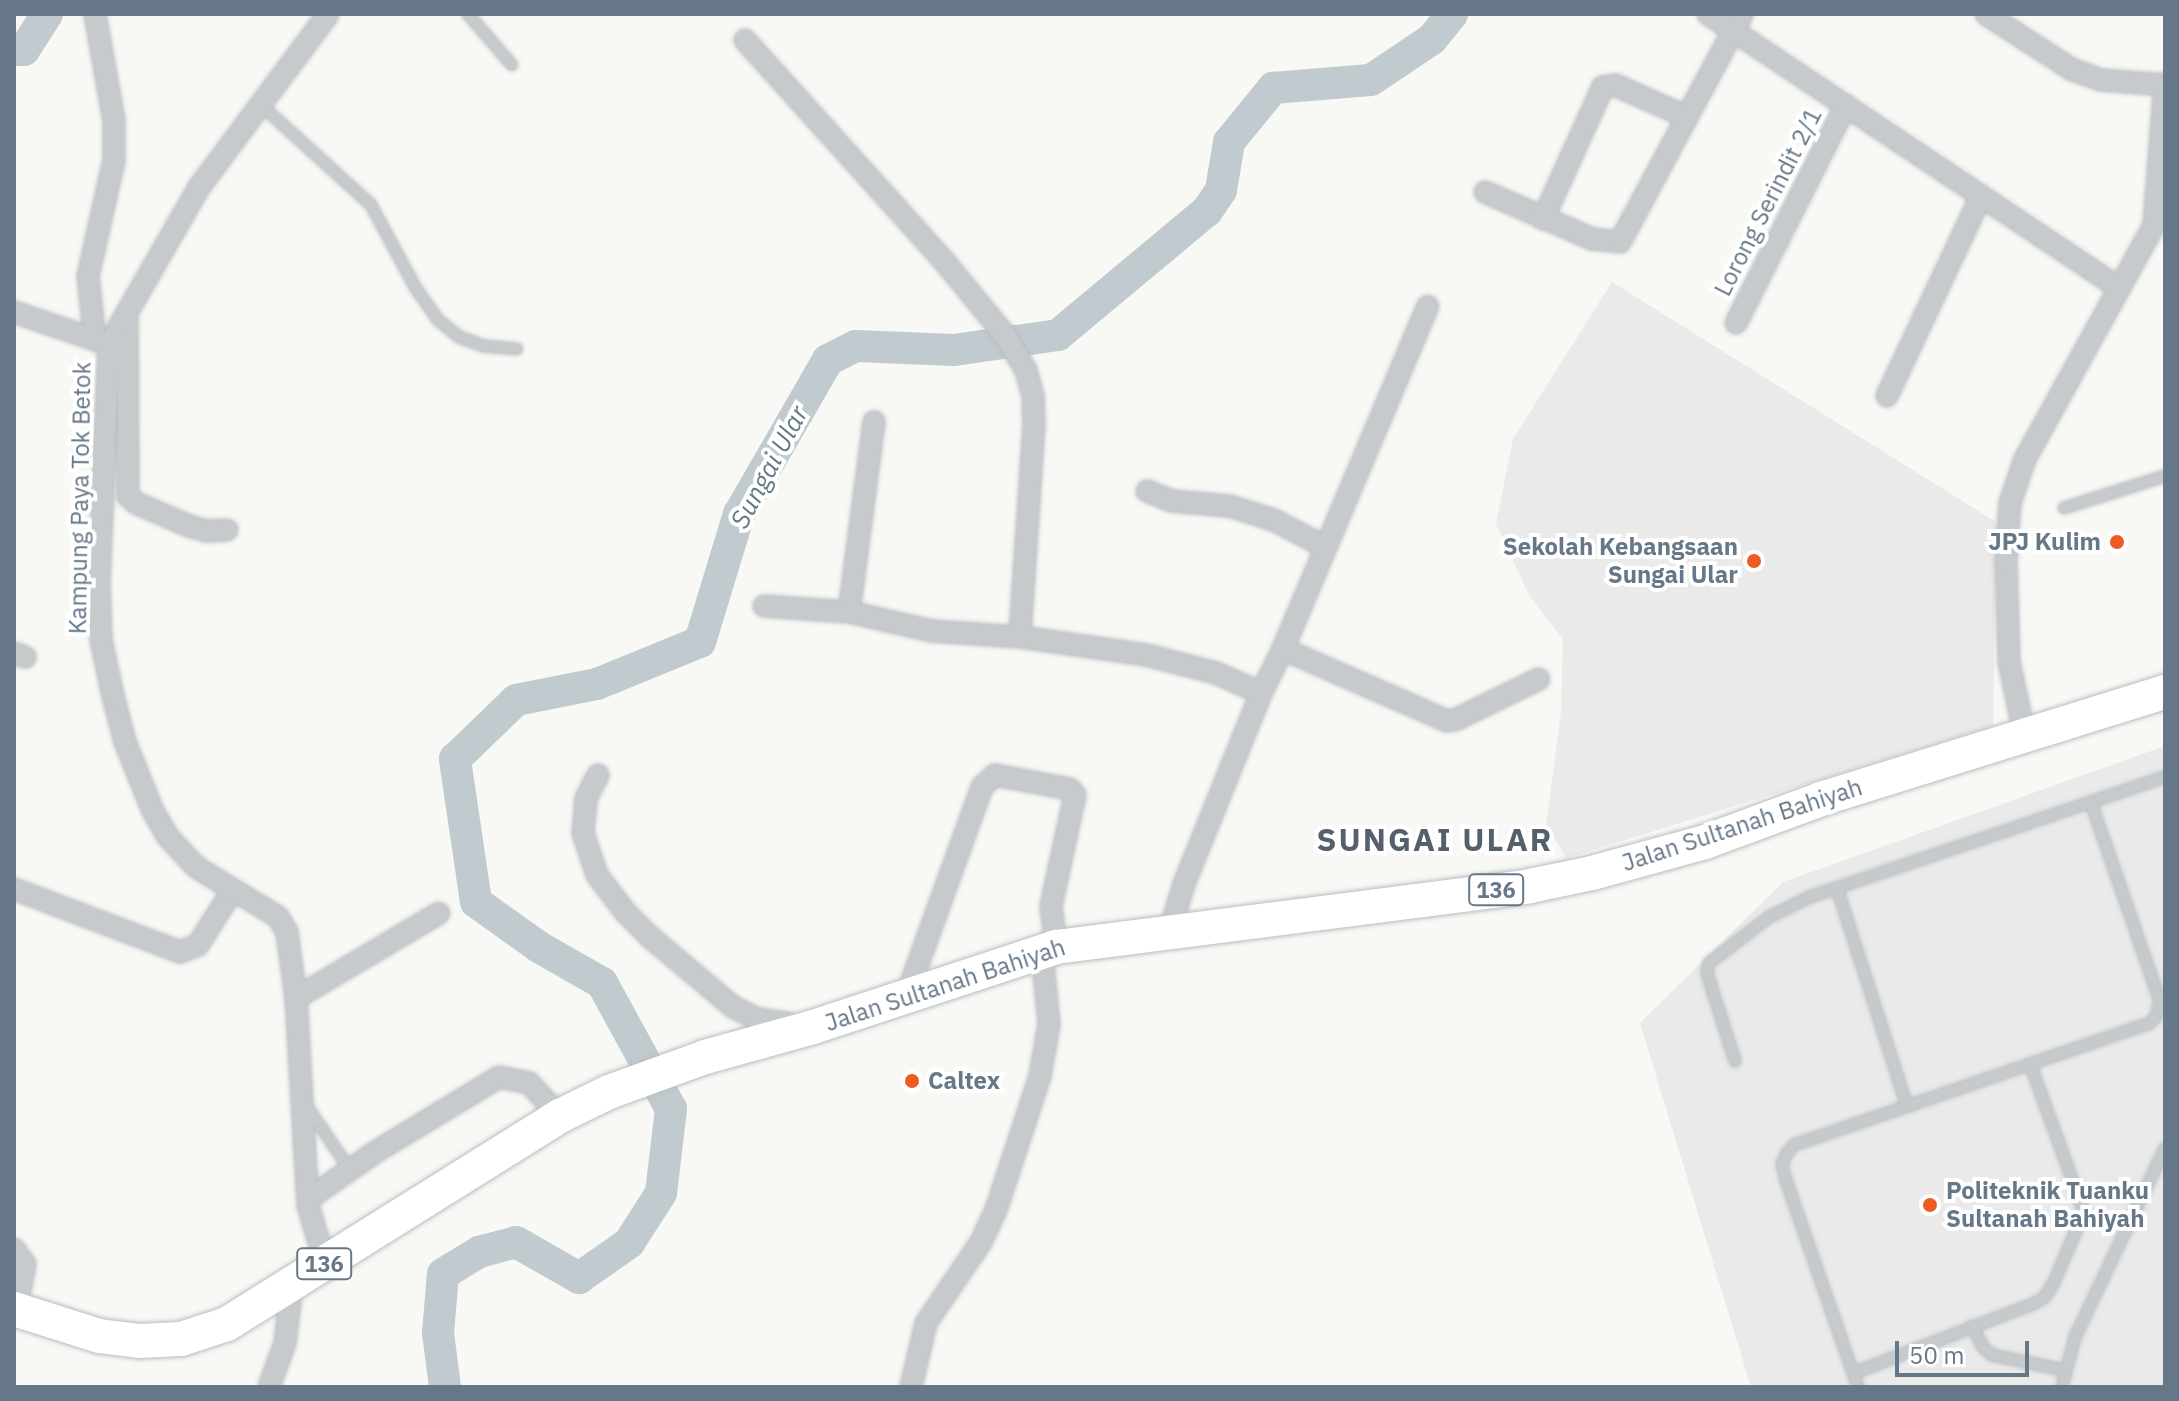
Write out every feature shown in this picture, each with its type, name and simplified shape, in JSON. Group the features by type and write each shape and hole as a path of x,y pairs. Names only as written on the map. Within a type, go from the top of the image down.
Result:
{"main road":[{"name":"Jalan Sultanah Bahiyah","path":"15,1310 99,1336 139,1341 181,1339 227,1324 560,1116 609,1092 705,1057 813,1027 1049,949 1170,930 1499,890 1592,873 1705,842 1821,799 2165,692"}],"street":[{"path":"95,14 114,121 108,199 88,276 102,342"},
{"name":"Kampung Paya Tok Betok","path":"325,1263 308,1199 296,998 283,924 278,917 196,867 168,837 125,742 101,640 99,582 102,342 127,314 192,197 328,14"},
{"path":"1708,14 1737,22 1846,105 2118,287"},
{"path":"1986,14 2071,69 2102,80 2165,84 2154,225 2025,459 2010,503 2006,560 2009,662 2025,737"},
{"path":"1485,192 1592,239 1613,243 1625,238 1737,22"},
{"path":"745,40 1004,334 1026,370 1033,397 1034,424 1020,637"},
{"path":"1543,219 1603,87 1615,85 1687,117"},
{"name":"Lorong Serindit 2/1","path":"1736,323 1846,105"},
{"path":"1887,396 1981,196"},
{"path":"1170,930 1184,884 1261,693 1283,649 1428,306"},
{"path":"14,312 102,342"},
{"path":"127,314 128,496 136,503 189,526 206,531 227,530"},
{"path":"849,612 874,422"},
{"path":"1147,491 1172,501 1229,506 1274,520 1325,547"},
{"path":"764,606 849,612 932,631 1020,637 1146,655 1216,673 1261,693"},
{"path":"1283,649 1447,721 1497,701 1539,679"},
{"path":"598,775 586,799 583,833 597,875 626,913 733,1007 767,1021 813,1027"},
{"path":"906,997 986,779 995,775 1070,789 1075,795 1062,841 1051,906 1049,1024 1040,1076 996,1210 981,1242 926,1323 911,1387"},
{"path":"14,889 180,952 198,945 232,891"},
{"path":"296,998 439,913"},
{"path":"308,1199 499,1077 529,1083 560,1116"},
{"path":"14,1249 25,1264 15,1310"},
{"path":"269,1387 285,1343 292,1285"}],"lane":[{"path":"468,14 512,65"},
{"path":"260,104 371,205 415,287 437,319 459,337 484,346 517,349"},
{"path":"2064,508 2165,476"},
{"path":"1735,1061 1707,973 1709,963 1769,917 1837,888 2165,777"},
{"path":"1858,1387 1782,1164 1794,1145 2148,1024 2160,1011 2091,803"},
{"path":"1837,888 1907,1106"},
{"path":"1854,1373 2045,1297 2084,1212 2030,1064"},
{"path":"303,1100 350,1170"},
{"path":"2062,1387 2064,1370 2097,1288 2165,1148"},
{"path":"1972,1326 1983,1347 1992,1355 2064,1370"}],"shaded area":[{"name":"Sekolah Kebangsaan Sungai Ular","path":"1612,282 1996,522 1993,726 1567,858 1546,826 1561,712 1563,639 1530,597 1496,524 1513,439"},
{"name":"Politeknik Tuanku Sultanah Bahiyah","path":"2165,746 2165,1387 1751,1387 1640,1023 1783,882"}],"waterway":[{"path":"14,50 24,50 47,14"},
{"name":"Sungai Ular","path":"445,1387 438,1333 443,1274 479,1252 516,1242 579,1278 629,1243 661,1193 671,1109 602,983 539,947 476,902 455,759 516,700 597,684 700,642 739,514 828,360 856,346 954,350 1058,335 1207,211 1221,190 1229,142 1273,88 1371,80 1432,39 1452,14"}],"place":[{"name":"JPJ Kulim","path":"2117,542"},
{"name":"Sekolah Kebangsaan Sungai Ular","path":"1754,561"},
{"name":"Caltex","path":"912,1081"},
{"name":"Politeknik Tuanku Sultanah Bahiyah","path":"1930,1205"}],"district":[{"name":"SUNGAI ULAR","path":"1435,839"}]}
